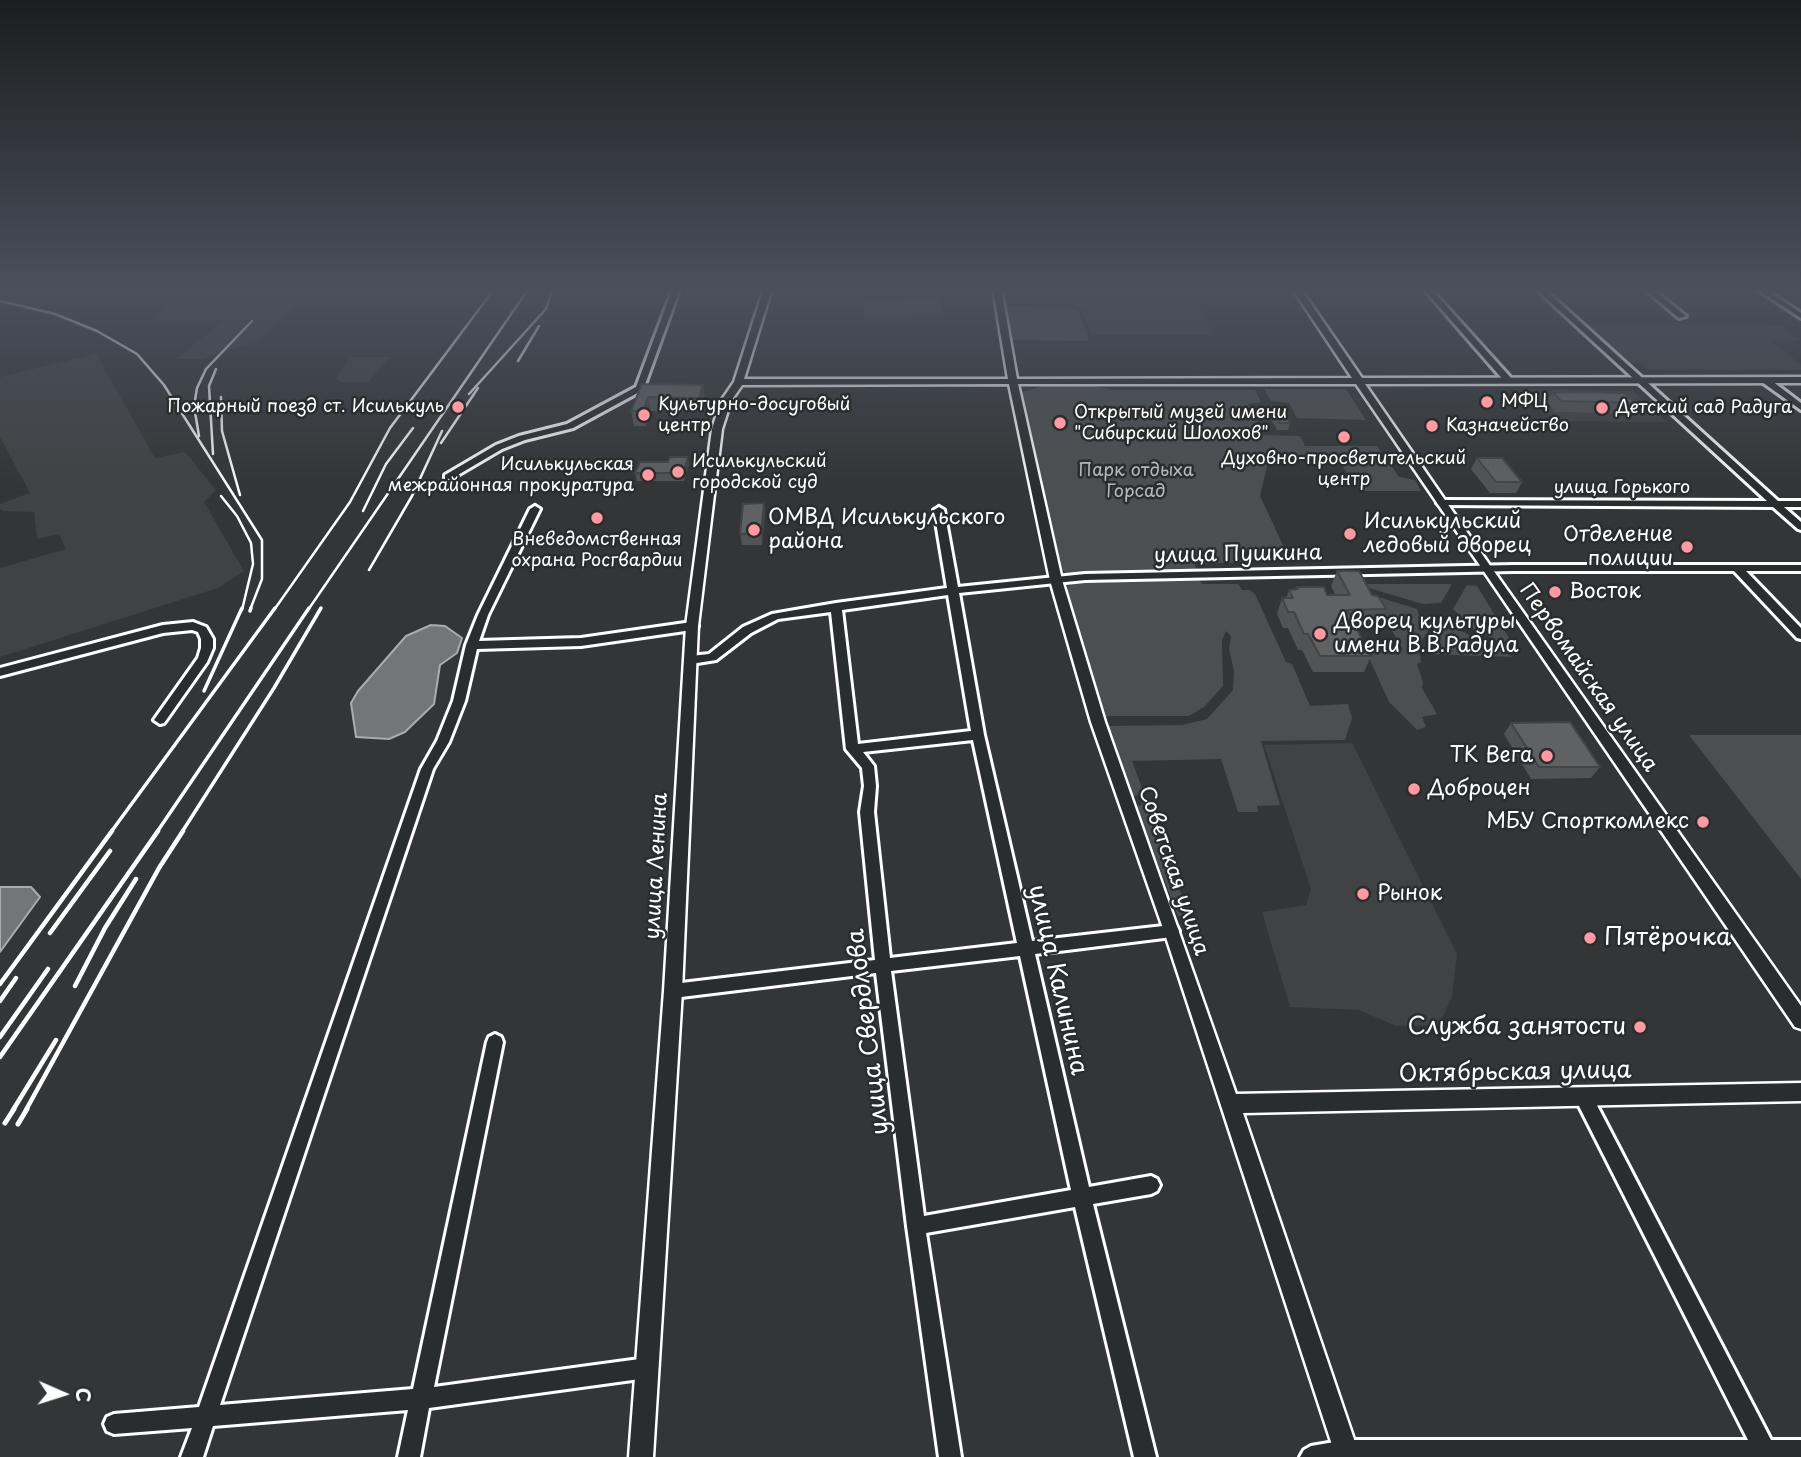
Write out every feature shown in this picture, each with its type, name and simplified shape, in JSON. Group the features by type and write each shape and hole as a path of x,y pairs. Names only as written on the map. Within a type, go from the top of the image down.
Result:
{"street":[{"path":"448,477 499,447 522,438 570,426 640,388 652,356"},
{"name":"улица Ленина","path":"641,1457 673,991 692,626 717,429 726,401 739,382 747,356"},
{"name":"Советская улица","path":"1009,356 1056,580 1100,727 1172,931 1347,1454"},
{"name":"Первомайская улица","path":"1344,356 1487,570 1801,1021"},
{"path":"1487,356 1508,380"},
{"path":"1613,356 1801,527"},
{"path":"1765,380 1801,407"},
{"path":"739,382 1801,380"},
{"name":"улица Горького","path":"1442,503 1801,504"},
{"path":"192,1457 428,769 443,742 459,701 472,645 483,615 535,509"},
{"name":"улица Калинина","path":"939,510 978,735 1082,1196 1145,1457"},
{"path":"1737,568 1801,635"},
{"name":"улица Пушкина","path":"691,660 712,657 747,630 776,616 951,591 1056,580 1135,576 1487,570 1801,568"},
{"name":"улица Свердлова","path":"836,606 852,748 868,766 870,786 867,812 883,966 916,1226 950,1457"},
{"path":"0,672 163,629 193,626 202,630 207,639 207,648 203,659 160,720"},
{"path":"472,645 581,642 692,626"},
{"path":"852,748 978,735"},
{"path":"673,991 1172,931"},
{"path":"409,1457 495,1042"},
{"name":"Октябрьская улица","path":"1230,1104 1801,1092"},
{"path":"1583,1096 1767,1454"},
{"path":"916,1226 1151,1185"},
{"path":"114,1424 420,1399 647,1368"},
{"path":"1311,1457 1347,1454 1767,1454 1801,1451"}],"shaded area":[{"path":"97,356 155,458 185,452 216,490 204,502 244,571 218,588 0,657 0,568 66,549 59,534 37,539 34,512 0,509 0,504 30,493 0,437 0,377"},
{"path":"180,356 211,356 201,359 176,359"},
{"path":"1623,356 1790,356 1801,365 1801,370 1650,370 1642,364 1631,363"},
{"path":"350,357 390,357 368,382 343,382 336,379"},
{"path":"1524,389 1633,391 1667,422 1554,421"},
{"path":"431,625 445,626 462,638 457,653 440,665 434,704 405,732 389,739 356,737 351,703 358,691 406,636"},
{"path":"1352,743 1457,954 1452,997 1439,1025 1396,1026 1359,1010 1290,1007 1262,912 1306,905 1311,889 1264,745"},
{"path":"0,887 31,887 40,897 0,952"}],"green space":[{"name":"Парк отдыха Горсад","path":"1047,385 1086,385 1115,390 1255,390 1261,402 1248,404 1264,435 1300,436 1305,446 1377,446 1399,477 1415,480 1421,491 1361,491 1337,459 1268,462 1260,496 1289,558 1288,561 1195,564 1197,571 1066,573 1061,569 1022,392"},
{"path":"1264,389 1346,389 1366,420 1297,418 1289,403 1271,401"},
{"path":"1199,580 1202,584 1238,584 1242,590 1250,590 1255,594 1286,662 1292,664 1310,706 1348,704 1352,718 1345,740 1261,741 1280,805 1257,806 1258,812 1238,812 1221,759 1132,761 1188,912 1185,916 1178,916 1136,806 1142,805 1139,795 1133,796 1106,726 1182,725 1207,719 1233,690 1234,671 1229,649 1231,636 1226,631 1222,640 1223,686 1204,707 1189,716 1106,716 1066,591 1068,586 1078,582"},
{"path":"1367,584 1452,584 1441,603 1423,604 1369,588"},
{"path":"1467,585 1477,586 1517,651 1463,623 1463,618 1453,609"},
{"path":"1372,595 1417,609 1419,617 1431,627 1418,646 1421,662 1417,664 1423,682 1422,688 1437,714 1422,717 1426,727 1417,730 1389,702 1369,658 1375,652 1403,650"},
{"path":"1439,629 1457,629 1513,657 1428,654"},
{"path":"1689,735 1801,735 1801,879"}],"building":[{"path":"642,384 703,385 699,398 648,397 643,411 631,411"},
{"path":"1553,392 1625,393 1635,403 1561,401"},
{"path":"1271,407 1281,407 1290,423 1279,423"},
{"path":"670,457 688,457 683,473 635,473 640,462 668,462"},
{"path":"1477,458 1502,458 1522,482 1496,482"},
{"path":"764,503 761,533 740,534 743,504"},
{"path":"1337,571 1359,571 1372,595 1378,596 1386,609 1347,610 1371,656 1320,656 1308,634 1304,634 1294,612 1288,612 1282,598 1293,598 1289,590 1298,589 1297,587 1324,587 1327,595 1350,595"},
{"path":"1570,722 1600,767 1539,767 1511,723"}],"railway":[{"path":"139,356 164,385 262,540 262,579 250,610"},
{"path":"199,436 194,406 197,388 206,369 218,356"},
{"path":"274,610 350,502 390,428 444,356"},
{"path":"308,610 482,356"},
{"path":"469,394 503,356"},
{"path":"518,361 521,356"},
{"path":"213,454 209,386 216,369"},
{"path":"441,443 478,388"},
{"path":"221,397 222,431 240,495"},
{"path":"363,511 386,464 413,428"},
{"path":"369,570 412,496 442,431"},
{"path":"221,496 237,516 251,543 253,564 242,610"},
{"path":"204,691 242,608"},
{"path":"111,832 275,608"},
{"path":"157,832 309,608"},
{"path":"182,832 274,688 321,608"},
{"path":"0,984 112,831"},
{"path":"0,1057 158,831"},
{"path":"26,1110 159,868 183,831"},
{"path":"50,933 110,851"},
{"path":"75,986 105,928 136,879"},
{"path":"0,1037 48,969"},
{"path":"0,1001 16,978"},
{"path":"13,1110 56,1040"},
{"path":"5,1123 14,1109"},
{"path":"18,1124 27,1109"}],"place":[{"name":"МФЦ","path":"1487,402"},
{"name":"Пожарный поезд ст. Исилькуль","path":"458,407"},
{"name":"Детский сад Радуга","path":"1602,408"},
{"name":"Культурно-досуговый центр","path":"644,415"},
{"name":"Открытый музей имени \"Сибирский Шолохов\"","path":"1060,423"},
{"name":"Казначейство","path":"1432,426"},
{"name":"Духовно-просветительский центр","path":"1344,437"},
{"name":"Исилькульский городской суд","path":"678,472"},
{"name":"Исилькульская межрайонная прокуратура","path":"648,475"},
{"name":"Вневедомственная охрана Росгвардии","path":"597,518"},
{"name":"ОМВД Исилькульского района","path":"754,530"},
{"name":"Исилькульский ледовый дворец","path":"1350,534"},
{"name":"Отделение полиции","path":"1687,547"},
{"name":"Восток","path":"1555,592"},
{"name":"Дворец культуры имени В.В.Радула","path":"1320,634"},
{"name":"ТК Вега","path":"1547,756"},
{"name":"Доброцен","path":"1414,789"},
{"name":"МБУ Спорткомлекс","path":"1703,822"},
{"name":"Рынок","path":"1363,894"},
{"name":"Пятёрочка","path":"1590,938"},
{"name":"Служба занятости","path":"1640,1027"}]}
